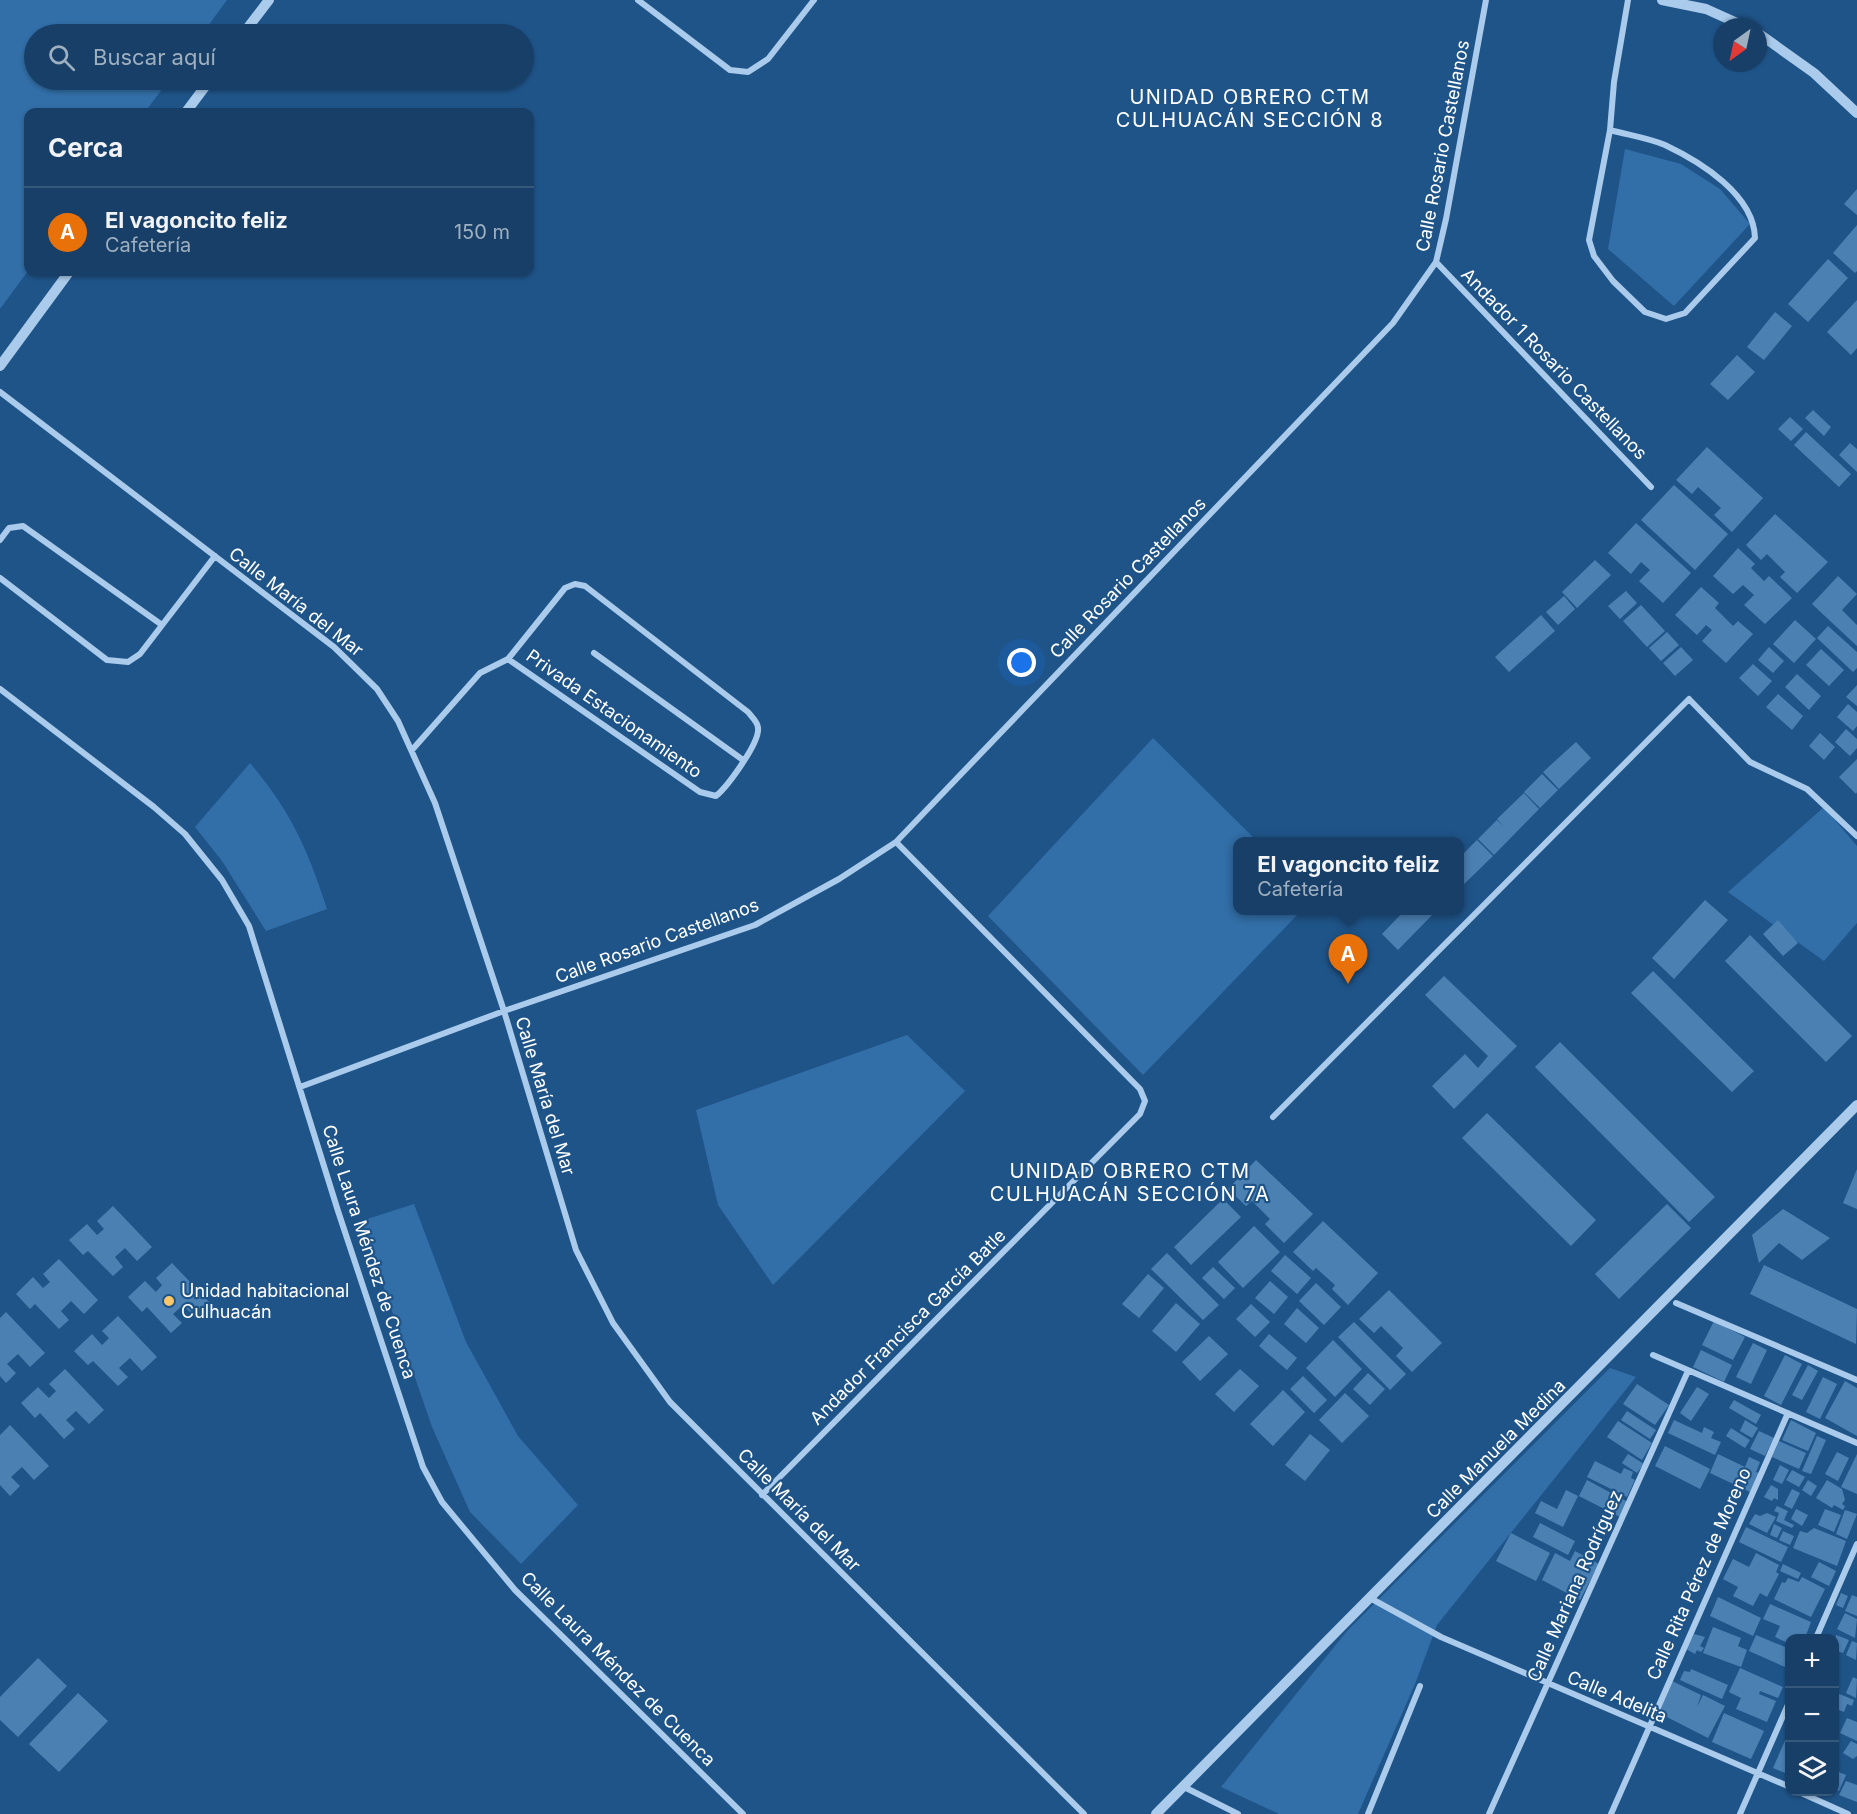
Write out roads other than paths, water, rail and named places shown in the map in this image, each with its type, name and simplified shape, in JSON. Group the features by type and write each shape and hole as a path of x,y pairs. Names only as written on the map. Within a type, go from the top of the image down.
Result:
{"street":[{"path":"251,24 269,0"},
{"path":"638,0 730,70 748,72 768,59 814,0"},
{"name":"Calle Rosario Castellanos","path":"300,1087 504,1011 755,925 839,879 896,842 1393,323 1436,262 1486,0"},
{"path":"1611,130 1664,144 1704,167 1742,201 1755,226 1755,238 1684,313 1666,319 1645,312 1594,256 1589,240 1611,130 1614,82 1628,0"},
{"path":"1662,0 1706,9 1726,18"},
{"path":"1767,39 1814,73 1857,113"},
{"path":"189,108 202,90"},
{"name":"Andador 1 Rosario Castellanos","path":"1436,262 1651,487"},
{"path":"0,366 66,276"},
{"name":"Calle María del Mar","path":"0,392 334,647 369,680 398,721 435,802 504,1011 576,1250 613,1323 670,1402 1084,1814"},
{"path":"0,540 9,528 23,526 162,626"},
{"path":"0,578 107,660 128,662 140,654 215,556"},
{"name":"Privada Estacionamiento","path":"412,750 480,673 508,659 566,588 575,584 585,586 748,712 758,725 759,736 725,788 716,796 700,792 508,659"},
{"path":"594,653 743,760"},
{"name":"Calle Laura Méndez de Cuenca","path":"0,689 154,807 185,834 222,880 249,926 338,1211 423,1467 442,1502 515,1590 743,1814"},
{"path":"1273,1117 1689,699 1750,762 1807,789 1857,836"},
{"name":"Andador Francisca García Batle","path":"762,1495 1140,1114 1145,1101 1140,1089 896,842"},
{"name":"Calle Manuela Medina","path":"1156,1814 1857,1105"},
{"path":"1676,1303 1857,1380"},
{"path":"1653,1355 1857,1443"},
{"name":"Calle Mariana Rodríguez","path":"1490,1814 1688,1371"},
{"name":"Calle Rita Pérez de Moreno","path":"1611,1814 1788,1413"},
{"path":"1818,1634 1857,1544"},
{"name":"Calle Adelita","path":"1370,1598 1441,1637 1785,1785"},
{"path":"1368,1814 1420,1686"},
{"path":"1740,1814 1785,1711"},
{"path":"1184,1786 1238,1814"},
{"path":"1810,1796 1848,1814"}],"place":[{"name":"El vagoncito feliz","path":"1348,984"},
{"name":"Unidad habitacional Culhuacán","path":"169,1301"}],"district":[{"name":"UNIDAD OBRERO CTM CULHUACÁN SECCIÓN 8","path":"1250,108"},
{"name":"UNIDAD OBRERO CTM CULHUACÁN SECCIÓN 7A","path":"1130,1182"}]}
